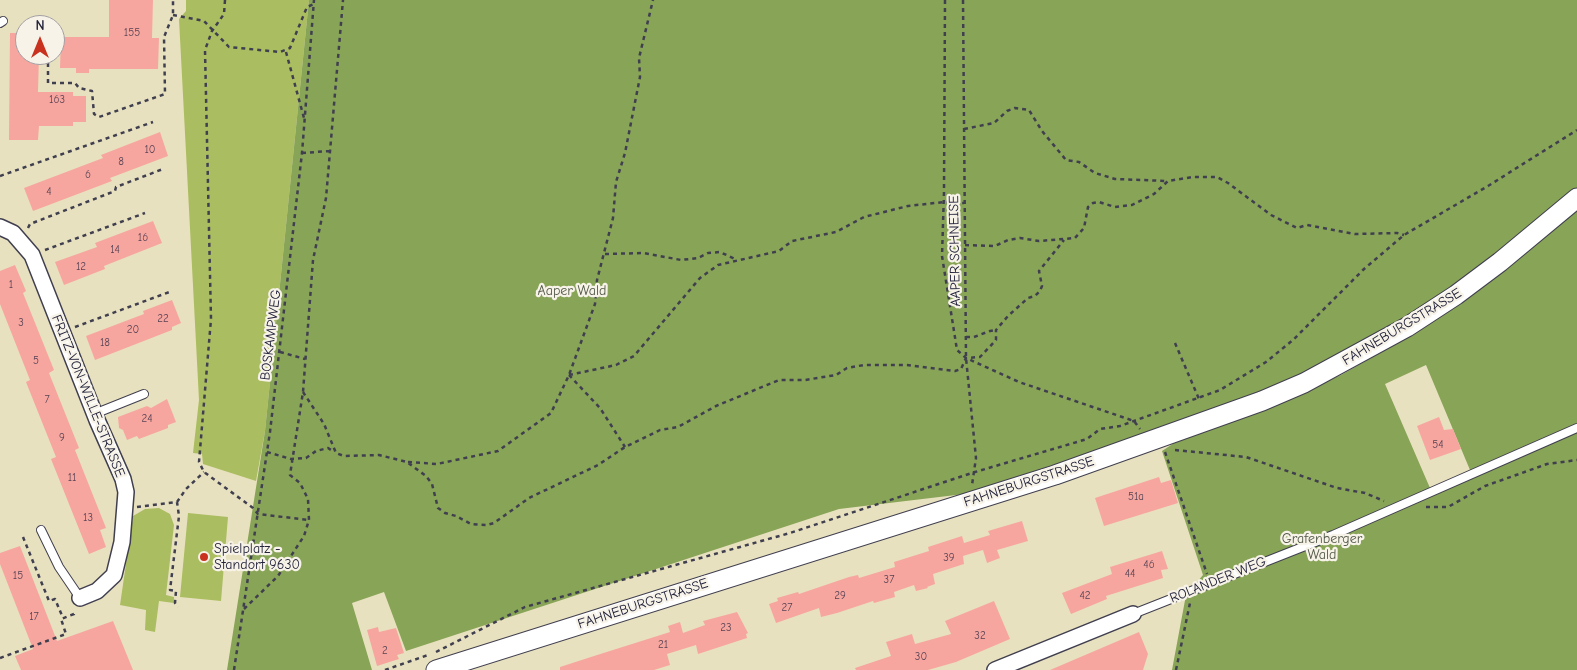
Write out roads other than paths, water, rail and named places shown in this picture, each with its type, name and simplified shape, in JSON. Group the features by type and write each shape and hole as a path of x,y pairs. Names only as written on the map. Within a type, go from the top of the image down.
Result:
{"street":[{"name":"FAHNEBURGSTRASSE","path":"436,670 973,501 1151,441 1304,383 1362,353 1456,295 1577,198"},
{"name":"FRITZ-VON-WILLE-STRASSE","path":"0,227 21,240 32,255 94,414 123,479 126,492 122,542 114,575 97,591 80,598"},
{"path":"0,234 21,240"},
{"name":"ROLANDER WEG","path":"995,670 1133,614"}],"lane":[{"path":"94,414 144,394"},
{"name":"ROLANDER WEG","path":"1133,614 1333,535 1577,428"},
{"path":"41,530 59,566 80,598"}],"place":[{"name":"Spielplatz - Standort 9630","path":"204,557"}],"park label":[{"name":"Aaper Wald","path":"572,291"},
{"name":"Grafenberger Wald","path":"1322,548"}]}
